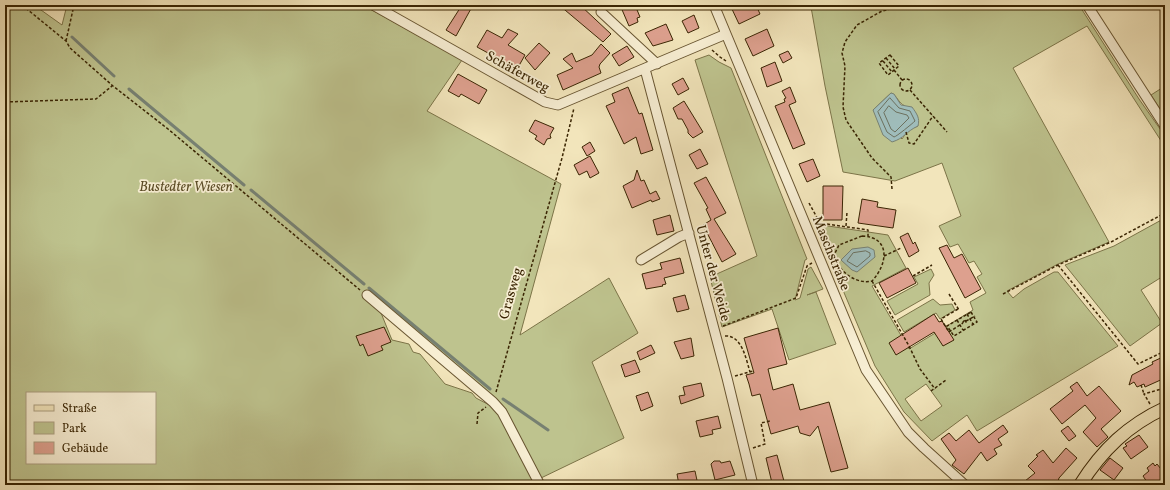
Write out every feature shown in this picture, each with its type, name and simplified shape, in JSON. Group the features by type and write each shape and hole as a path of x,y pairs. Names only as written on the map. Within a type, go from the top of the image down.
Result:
{"main road":[{"path":"1080,485 1096,461 1111,444 1126,431 1160,411"}],"street":[{"name":"Schäferweg","path":"373,5 384,8 545,102 558,105 726,34"},
{"name":"Maschstraße","path":"714,5 866,370 874,385 908,432 966,485"},
{"path":"1087,5 1165,126"},
{"path":"601,12 657,64"},
{"name":"Unter der Weide","path":"645,69 728,378 753,485"},
{"path":"641,260 679,237 689,233"},
{"path":"367,295 493,402 502,412 540,485"}],"path":[{"path":"22,5 66,41 70,48 113,86 174,134 367,295"},
{"path":"66,41 74,5"},
{"path":"892,189 891,177 872,158 846,120 843,107 845,66 842,53 845,42 857,26 882,11 907,5"},
{"path":"704,44 720,57 730,62 737,62"},
{"path":"890,55 899,66 888,75 879,64 883,61 890,55"},
{"path":"886,58 902,80"},
{"path":"883,61 894,70"},
{"path":"902,80 906,79 911,81 913,85 910,90"},
{"path":"902,80 900,84 901,88 904,91 910,90"},
{"path":"5,102 96,99 113,86"},
{"path":"910,90 947,132"},
{"name":"Grasweg","path":"493,402 562,158 576,98"},
{"path":"906,132 909,143 914,144 934,116"},
{"path":"809,202 820,223 868,230 868,236"},
{"path":"846,227 847,212"},
{"path":"1003,294 1058,265 1112,242 1165,213"},
{"path":"868,236 879,241 884,249 884,256 879,271 872,281 860,281 840,268 834,255 839,245 855,237 868,236"},
{"path":"884,256 901,248"},
{"path":"720,327 796,298 807,266 819,259"},
{"path":"912,276 932,265"},
{"path":"1058,265 1138,364 1165,351"},
{"path":"872,281 909,346 920,369 935,388"},
{"path":"949,294 958,309 941,319 949,332 950,331"},
{"path":"970,312 977,322 954,336 947,326 957,320 970,312"},
{"path":"967,314 973,324"},
{"path":"950,331 974,316"},
{"path":"962,317 968,327"},
{"path":"957,320 963,330"},
{"path":"722,332 723,336 732,337 740,344 750,372"},
{"path":"728,378 753,371"},
{"path":"931,391 946,380"},
{"path":"1141,385 1144,394 1160,411"},
{"path":"1144,394 1165,388"},
{"path":"477,424 478,413 493,402"},
{"path":"746,450 765,444 761,424 770,421"}],"green space":[{"name":"Bustedter Wiesen","path":"5,5 34,5 62,25 67,5 363,5 462,60 427,111 561,184 520,335 609,278 638,333 592,362 624,438 541,478 500,404 379,308 392,340 409,344 413,352 420,354 445,384 472,393 476,398 495,408 537,485 5,485"},
{"path":"815,5 1079,5 1139,99 1165,136 1165,147 1087,26 1013,68 1109,242 1058,264 1007,291 1013,298 1024,289 1054,272 1058,272 1118,346 977,431 967,415 932,441 904,412 875,366 815,224 888,235 906,268 872,286 909,349 973,310 970,302 986,293 977,277 982,274 974,261 969,263 958,244 950,247 939,226 961,216 942,163 895,181 843,172 825,86 811,7","holes":["891,93 895,95 905,106 918,126 908,130 902,139 873,110","926,384 942,406 921,421 905,399"]},
{"path":"709,55 731,68 807,259 805,260 795,300 800,298 808,269 811,267 823,289 807,295 816,292 836,344 789,360 772,309 722,327 710,277 757,256 695,60"},
{"path":"1165,86 1165,117 1151,95"},
{"path":"1165,218 1165,275 1141,290 1162,323 1130,346 1065,265 1114,246"},
{"path":"931,269 934,275 929,283 930,295 895,315 887,301 918,284 914,277"},
{"path":"933,299 940,305 952,304 955,310 940,319 936,313 904,332 897,320"}],"water":[{"path":"891,93 894,94 901,105 912,107 917,114 919,121 918,126 910,130 900,139 892,142 883,135 873,110"},
{"path":"868,247 874,250 875,257 857,272 852,270 841,260 852,249"}],"building":[{"path":"462,5 473,5 456,36 446,30"},
{"path":"559,5 580,5 611,34 603,42"},
{"path":"620,5 635,5 640,17 637,18 638,22 629,26"},
{"path":"735,5 756,5 760,14 739,24 731,7"},
{"path":"694,15 699,28 688,33 682,21"},
{"path":"666,24 673,40 653,46 645,33"},
{"path":"508,29 518,34 508,45 525,55 516,71 501,64 498,61 499,59 477,47 487,30 502,38"},
{"path":"767,29 774,46 753,56 745,39"},
{"path":"539,43 550,53 535,70 525,58"},
{"path":"601,44 610,53 600,64 599,67 601,73 563,90 557,75 573,68 563,59 572,53 576,62 592,55"},
{"path":"627,46 634,57 619,66 612,55"},
{"path":"788,51 792,58 783,63 779,55"},
{"path":"775,62 782,81 767,87 761,68"},
{"path":"458,74 487,90 479,104 461,94 459,97 448,91"},
{"path":"683,78 689,89 678,95 672,84"},
{"path":"628,87 639,114 642,113 653,150 641,154 636,137 624,144 606,106 615,102 612,94"},
{"path":"790,87 796,102 789,105 805,144 793,149 775,106 785,102 784,99 786,98 782,91"},
{"path":"684,101 703,132 693,138 688,133 682,119 678,119 673,108"},
{"path":"535,120 554,128 550,135 551,138 547,139 544,145 535,139 537,136 529,131"},
{"path":"590,142 595,151 587,156 582,147"},
{"path":"700,149 708,164 697,169 689,155"},
{"path":"590,156 599,173 590,178 587,171 579,175 574,165"},
{"path":"813,159 820,176 807,182 799,164"},
{"path":"637,170 641,181 644,180 650,194 656,191 660,199 652,202 651,200 632,208 623,186 634,180"},
{"path":"706,177 726,213 714,219 736,254 722,262 703,225 711,220 706,209 708,208 694,183"},
{"path":"823,186 843,186 842,220 823,220"},
{"path":"862,199 878,202 877,207 896,210 893,228 858,223"},
{"path":"670,215 674,231 657,235 653,220"},
{"path":"908,233 913,244 915,242 919,251 909,257 900,237"},
{"path":"947,245 954,258 962,254 981,289 965,298 939,248"},
{"path":"680,258 684,273 664,278 666,284 662,285 663,286 646,289 642,274 662,269 660,263"},
{"path":"908,268 916,283 887,298 879,283"},
{"path":"685,295 689,309 677,312 673,298"},
{"path":"934,314 939,322 942,321 954,340 943,346 934,332 896,355 889,343"},
{"path":"384,327 391,342 381,346 383,350 368,356 363,344 360,346 356,336"},
{"path":"778,328 787,364 768,369 773,390 793,384 800,410 829,402 848,468 831,472 818,426 810,436 800,433 798,426 771,434 760,394 752,396 746,375 754,373 744,338"},
{"path":"691,338 694,356 681,359 674,342"},
{"path":"651,345 655,353 640,360 637,352"},
{"path":"1165,356 1165,378 1145,387 1144,384 1137,387 1134,382 1129,385 1132,375 1153,364 1152,362"},
{"path":"635,360 640,372 625,377 621,365"},
{"path":"1077,382 1087,396 1099,386 1121,411 1101,429 1108,437 1097,447 1083,432 1096,418 1085,405 1062,424 1050,409 1073,391 1070,387"},
{"path":"701,383 704,396 681,404 679,396 685,395 683,387"},
{"path":"648,392 653,406 641,411 636,396"},
{"path":"718,416 721,428 712,430 713,434 700,437 696,421"},
{"path":"1003,425 1008,432 998,439 1002,445 994,449 997,454 987,461 981,452 964,474 952,465 956,460 941,439 949,433 956,441 969,430 979,443"},
{"path":"1068,426 1076,436 1069,441 1061,431"},
{"path":"1139,435 1148,447 1131,459 1123,448 1127,446 1125,444"},
{"path":"1066,448 1077,458 1059,478 1058,481 1062,485 1020,485 1035,473 1028,466 1038,456 1036,455 1043,450 1053,463"},
{"path":"777,455 785,485 773,485 772,483 766,458"},
{"path":"1110,458 1123,468 1114,480 1100,470"},
{"path":"714,461 720,461 721,463 730,461 735,475 715,480 711,464"},
{"path":"1153,463 1155,466 1157,464 1165,474 1165,485 1149,485 1143,476 1149,471 1147,468"},
{"path":"695,471 698,485 679,485 677,474"}],"waterway":[{"path":"72,37 114,76"},
{"path":"129,89 244,185"},
{"path":"251,190 364,284"},
{"path":"369,288 490,389"},
{"path":"503,399 548,430"}]}
